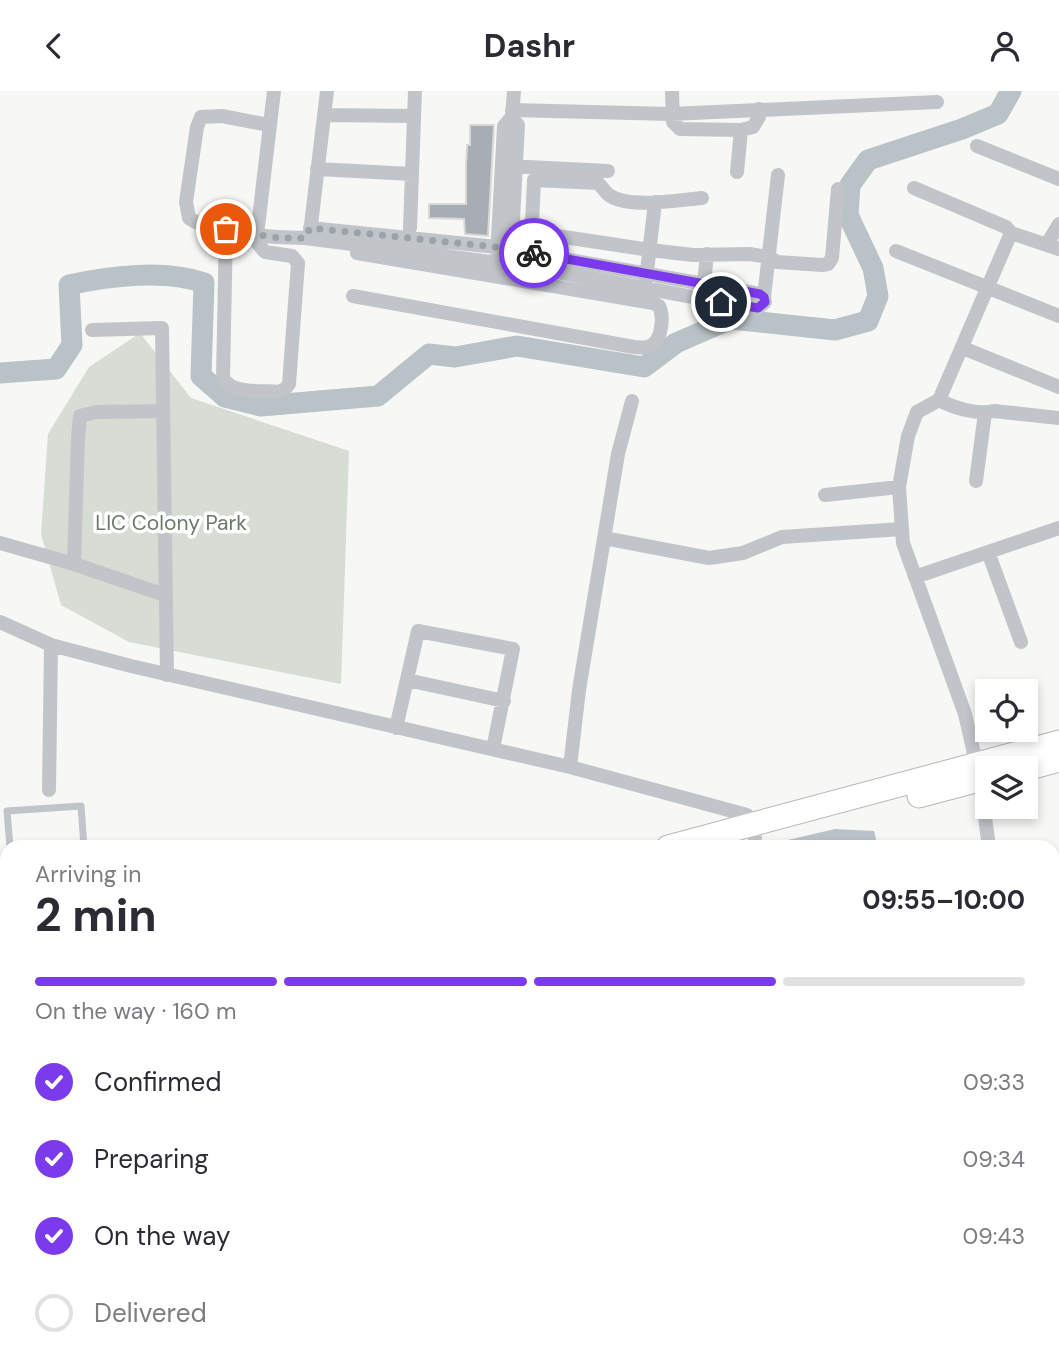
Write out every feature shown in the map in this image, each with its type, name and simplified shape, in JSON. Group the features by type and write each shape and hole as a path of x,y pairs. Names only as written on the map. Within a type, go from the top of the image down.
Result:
{"highway":[{"path":"1025,756 1059,742"},
{"path":"1038,766 1059,760"},
{"path":"705,840 753,831 975,776"},
{"path":"734,840 753,831"}],"street":[{"path":"226,229 223,378 226,384 236,389 285,389 289,384 298,263 292,256 265,252 258,244 257,235 274,91"},
{"path":"308,233 327,91"},
{"path":"410,228 415,91"},
{"path":"501,278 509,166 504,125 512,114 514,91"},
{"path":"672,91 671,114 675,127 680,129 741,130 757,123 760,109"},
{"path":"512,114 671,114 760,109 844,98 937,102"},
{"path":"269,125 209,115 201,117 198,121 186,211 195,223 278,238 308,233 563,265 646,281 758,308 765,302 778,175"},
{"path":"324,115 414,117"},
{"path":"737,172 741,130"},
{"path":"977,146 1059,179"},
{"path":"509,166 608,171"},
{"path":"317,169 412,174"},
{"path":"702,198 655,202 623,201 610,196 598,183 534,180 532,223 535,229 551,235 650,250 749,254 769,257 777,262 822,265 830,262 838,189"},
{"path":"914,188 1006,227 1011,233 1053,246 1059,224"},
{"path":"646,281 655,202"},
{"path":"977,756 965,714 904,543 899,487 908,436 918,412 939,400 1011,233"},
{"path":"896,251 1059,316"},
{"path":"353,296 634,347 648,347 658,338 662,312 653,303 357,253"},
{"path":"704,284 707,254"},
{"path":"646,281 704,284 764,297"},
{"path":"92,330 162,328 167,675"},
{"path":"963,348 1059,387"},
{"path":"939,400 985,413 994,411 1059,418"},
{"path":"570,767 581,679 618,454 632,401"},
{"path":"74,564 80,416 96,412 163,411"},
{"path":"976,481 985,413"},
{"path":"825,495 899,487"},
{"path":"915,577 1059,528"},
{"path":"604,538 709,558 743,553 782,537 902,529"},
{"path":"0,543 74,564 165,595"},
{"path":"988,552 1021,642"},
{"path":"0,622 51,645 167,675 570,767 747,815 753,831"},
{"path":"396,728 418,631 513,649 493,749"},
{"path":"49,790 51,645"},
{"path":"408,680 504,701"},
{"path":"986,819 988,840"}],"lane":[{"path":"9,840 7,811 81,806 83,840"}],"green space":[{"name":"LIC Colony Park","path":"140,333 191,398 349,451 341,684 129,642 61,605 41,534 48,434 89,367"}],"shaded area":[{"path":"835,829 874,831 876,840 788,840"}],"building":[{"path":"470,125 494,125 488,236 465,234 464,219 429,218 429,204 466,204"}],"waterway":[{"path":"0,373 56,369 72,345 69,285 137,275 172,276 204,283 201,376 225,397 261,406 378,396 429,354 455,357 517,346 644,367 676,343 731,319 835,330 868,321 878,296 873,268 848,215 850,185 868,160 962,129 998,114 1011,91"}],"way so far":[{"path":"226,229 278,238 305,238 310,233 310,228 534,253"}],"route":[{"path":"534,253 760,294 765,302 758,308 721,302"}]}
